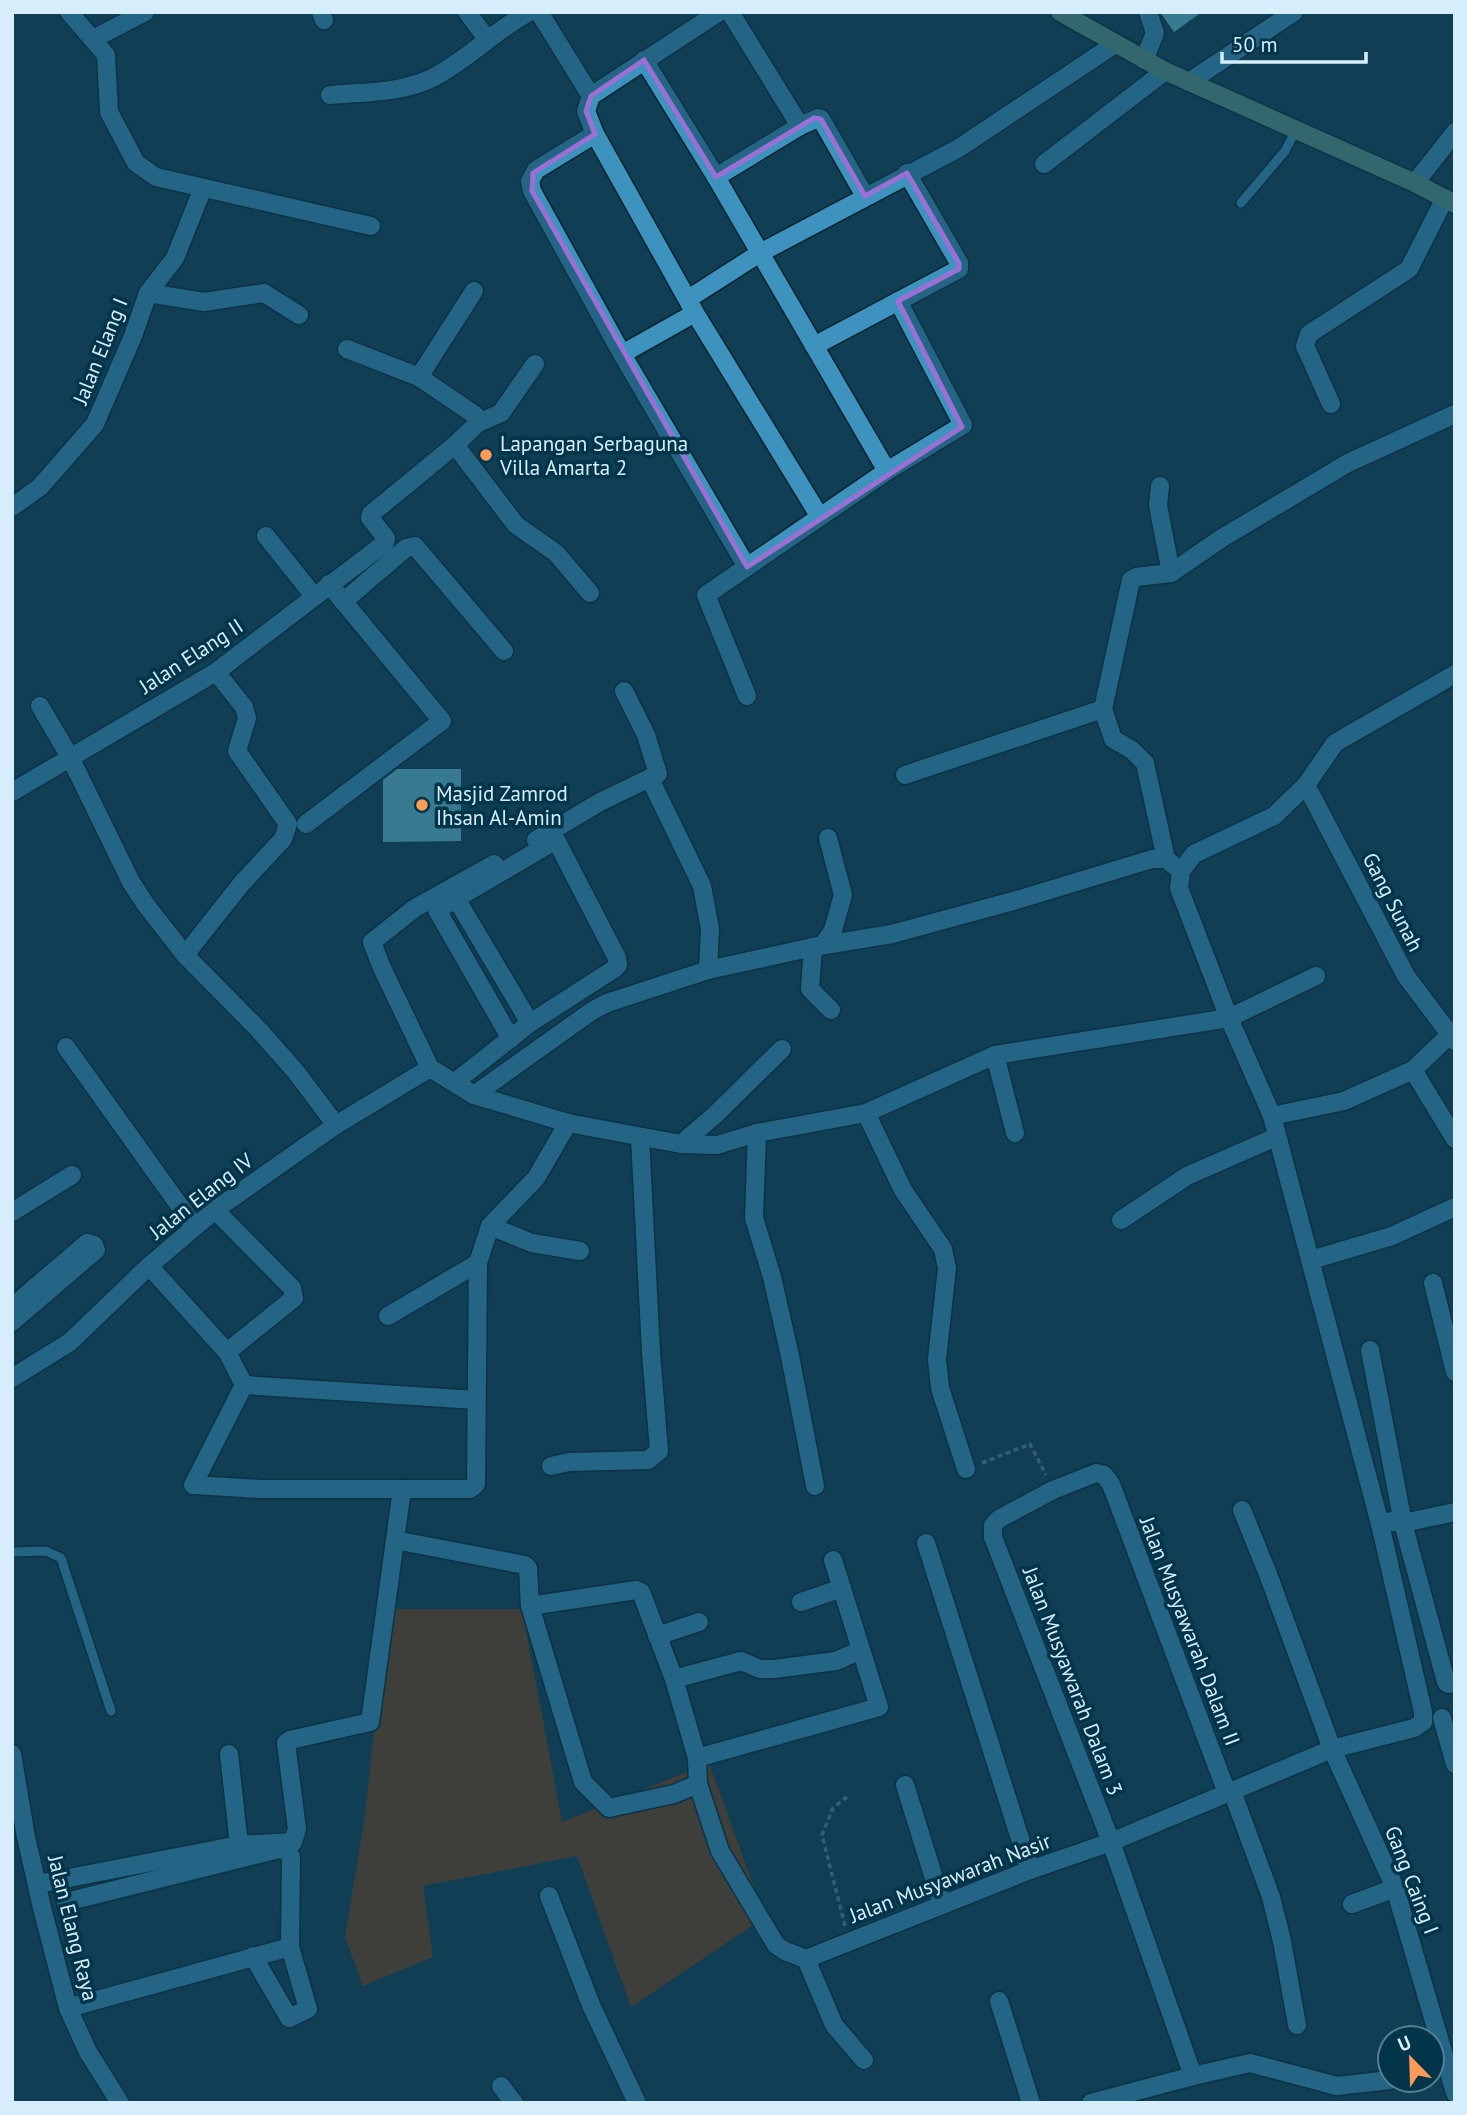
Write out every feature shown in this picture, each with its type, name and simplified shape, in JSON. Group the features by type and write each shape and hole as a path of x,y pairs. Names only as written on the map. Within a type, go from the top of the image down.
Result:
{"main road":[{"path":"1060,12 1165,71 1450,201"}],"street":[{"path":"69,12 106,55 109,112 136,163 156,177 371,226"},
{"path":"93,39 145,12"},
{"path":"467,12 487,39"},
{"path":"330,94 382,91 422,82 439,74 529,12"},
{"path":"539,12 591,96"},
{"path":"719,12 591,96 586,111 595,134 692,306 820,516"},
{"path":"730,12 800,125"},
{"path":"1144,60 1155,33 1148,12"},
{"path":"1189,82 1294,12"},
{"path":"622,354 692,306 760,253 907,173 959,148 1115,44"},
{"path":"644,60 716,177 887,471"},
{"path":"1044,164 1165,71"},
{"path":"716,177 814,118 821,119 864,196"},
{"path":"1415,183 1455,132"},
{"path":"595,134 536,170 530,185 622,354 747,567"},
{"path":"814,346 958,269 960,265 907,173"},
{"path":"148,293 175,258 202,188"},
{"path":"1331,404 1305,346 1309,334 1409,269 1450,201"},
{"path":"419,377 474,291"},
{"name":"Jalan Elang I","path":"12,507 40,486 95,424 133,336 148,293 204,302 264,293 299,315"},
{"path":"747,696 706,595 887,471 963,425 898,301"},
{"path":"347,349 419,377 475,415 478,423"},
{"path":"535,364 501,413 478,423 455,445 516,526 556,554 590,593"},
{"path":"1166,859 1145,763 1132,750 1112,739 1103,709 1131,580 1171,573 1222,538 1348,463 1455,414"},
{"name":"Jalan Elang II","path":"12,792 67,752 216,672 385,542 386,538 370,517 371,514 455,445"},
{"path":"1160,486 1158,505 1171,573"},
{"path":"266,536 314,596"},
{"path":"343,602 406,548 415,546 504,651"},
{"path":"306,824 442,721 329,584"},
{"path":"185,955 242,883 283,838 288,824 237,751 247,718 244,707 216,672"},
{"path":"1423,1722 1423,1712 1381,1529 1272,1116 1229,1018 1178,888 1181,871 1194,854 1274,816 1306,785 1335,743 1455,674"},
{"path":"624,691 646,735 658,774 600,802 415,908 372,942 430,1068 474,1095 568,1123 681,1144 717,1145 757,1133 866,1113 996,1055 1229,1018 1316,976"},
{"path":"40,706 67,752 131,882 146,905 185,955 267,1038 335,1125"},
{"path":"905,775 1103,709"},
{"path":"67,752 120,714"},
{"path":"650,779 702,886 710,929 708,970"},
{"name":"Gang Sunah","path":"1306,785 1406,976 1453,1035"},
{"path":"828,838 843,895 833,929 818,946 810,989 831,1010"},
{"path":"454,1082 511,1039 530,1023 618,965 617,958 556,840 437,910 511,1039"},
{"path":"474,1095 600,1006 708,970 818,946 892,934 1017,901 1152,859 1166,859 1181,871"},
{"path":"457,900 530,1023"},
{"path":"1272,1116 1343,1101 1413,1070 1453,1035"},
{"path":"66,1047 194,1226"},
{"path":"681,1144 715,1115 782,1049"},
{"path":"996,1055 1015,1133"},
{"name":"Jalan Elang IV","path":"12,1378 70,1342 149,1266 215,1210 335,1125 430,1068"},
{"path":"1413,1070 1455,1139"},
{"path":"866,1113 903,1190 946,1255 937,1368 940,1388 966,1469"},
{"path":"244,1385 193,1485 261,1489 470,1489 476,1484 478,1263 490,1226 536,1178 568,1123"},
{"path":"757,1133 754,1217 772,1277 787,1343 815,1486"},
{"path":"551,1466 569,1462 648,1460 659,1451 640,1137"},
{"path":"1121,1220 1187,1176 1276,1137"},
{"path":"12,1212 72,1175"},
{"path":"1311,1260 1392,1236 1455,1207"},
{"path":"215,1210 292,1288 294,1295 294,1298 228,1352"},
{"path":"490,1226 532,1243 580,1251"},
{"path":"12,1307 87,1243 94,1245 96,1250 12,1321"},
{"path":"388,1316 478,1263"},
{"path":"149,1266 228,1352 244,1385"},
{"path":"1433,1283 1448,1317 1455,1372"},
{"path":"1370,1350 1403,1523 1446,1682 1450,1685 1455,1683"},
{"path":"244,1385 476,1400"},
{"name":"Jalan Musyawarah Dalam II","path":"1053,1490 1096,1473 1104,1475 1111,1484 1271,1897 1297,2025"},
{"path":"38,1884 239,1845 293,1842 297,1829 286,1743 370,1722 402,1489"},
{"name":"Jalan Musyawarah Dalam 3","path":"1053,1490 999,1519 993,1525 993,1537 1111,1842 1193,2077"},
{"name":"Gang Caing I","path":"1242,1510 1332,1749 1395,1888 1432,2024"},
{"path":"1381,1529 1392,1521 1403,1523 1455,1512"},
{"path":"395,1540 525,1565 530,1606 583,1782 607,1807 611,1809 674,1794 698,1784"},
{"path":"926,1543 1030,1870"},
{"path":"697,1758 879,1707 834,1560"},
{"path":"801,1602 842,1588"},
{"path":"530,1606 638,1591 674,1679 697,1758 698,1784 720,1852 776,1945 806,1959 834,2025 864,2060"},
{"path":"657,1636 699,1622"},
{"path":"674,1679 741,1661 760,1669 774,1669 836,1661 861,1650"},
{"path":"1448,1716 1455,1764"},
{"name":"Jalan Musyawarah Nasir","path":"806,1959 1030,1870 1111,1842 1332,1749 1414,1728 1423,1722 1448,1716"},
{"path":"229,1754 239,1845"},
{"name":"Jalan Elang Raya","path":"12,1755 14,1781 42,1909 68,2008 88,2052 120,2103"},
{"path":"905,1784 942,1904"},
{"path":"66,1902 279,1849 286,1850 291,1857 290,1947 308,2009 289,2018 253,1956"},
{"path":"1352,1904 1395,1888"},
{"path":"549,1896 591,2004 637,2103"},
{"path":"68,2008 290,1947"},
{"path":"999,2000 1031,2103"},
{"path":"1091,2103 1251,2063 1337,2086 1376,2082"},
{"name":"Gang Caing I","path":"1446,2075 1455,2092"},
{"path":"501,2086 514,2103"}],"lane":[{"path":"1241,203 1285,152 1296,130"},
{"path":"12,1552 46,1551 61,1558 111,1711"}],"path":[{"path":"966,1469 1030,1444 1053,1490"},
{"path":"847,1797 833,1808 822,1835 849,1941"}],"highlighted area":[{"path":"644,60 716,177 814,118 821,119 865,196 907,173 959,263 959,269 898,301 962,427 747,567 532,191 533,173 595,134 586,111 591,96"}],"shaded area":[{"path":"391,1609 522,1609 562,1822 709,1763 765,1917 631,2007 577,1856 423,1886 433,1957 363,1986 345,1937 365,1815 380,1675"}],"building":[{"path":"1160,12 1202,12 1174,32"},
{"name":"Masjid Zamrod Ihsan Al-Amin","path":"397,769 461,769 461,841 383,842 383,780"}],"place":[{"name":"Lapangan Serbaguna Villa Amarta 2","path":"486,455"},
{"name":"Masjid Zamrod Ihsan Al-Amin","path":"422,805"}]}
